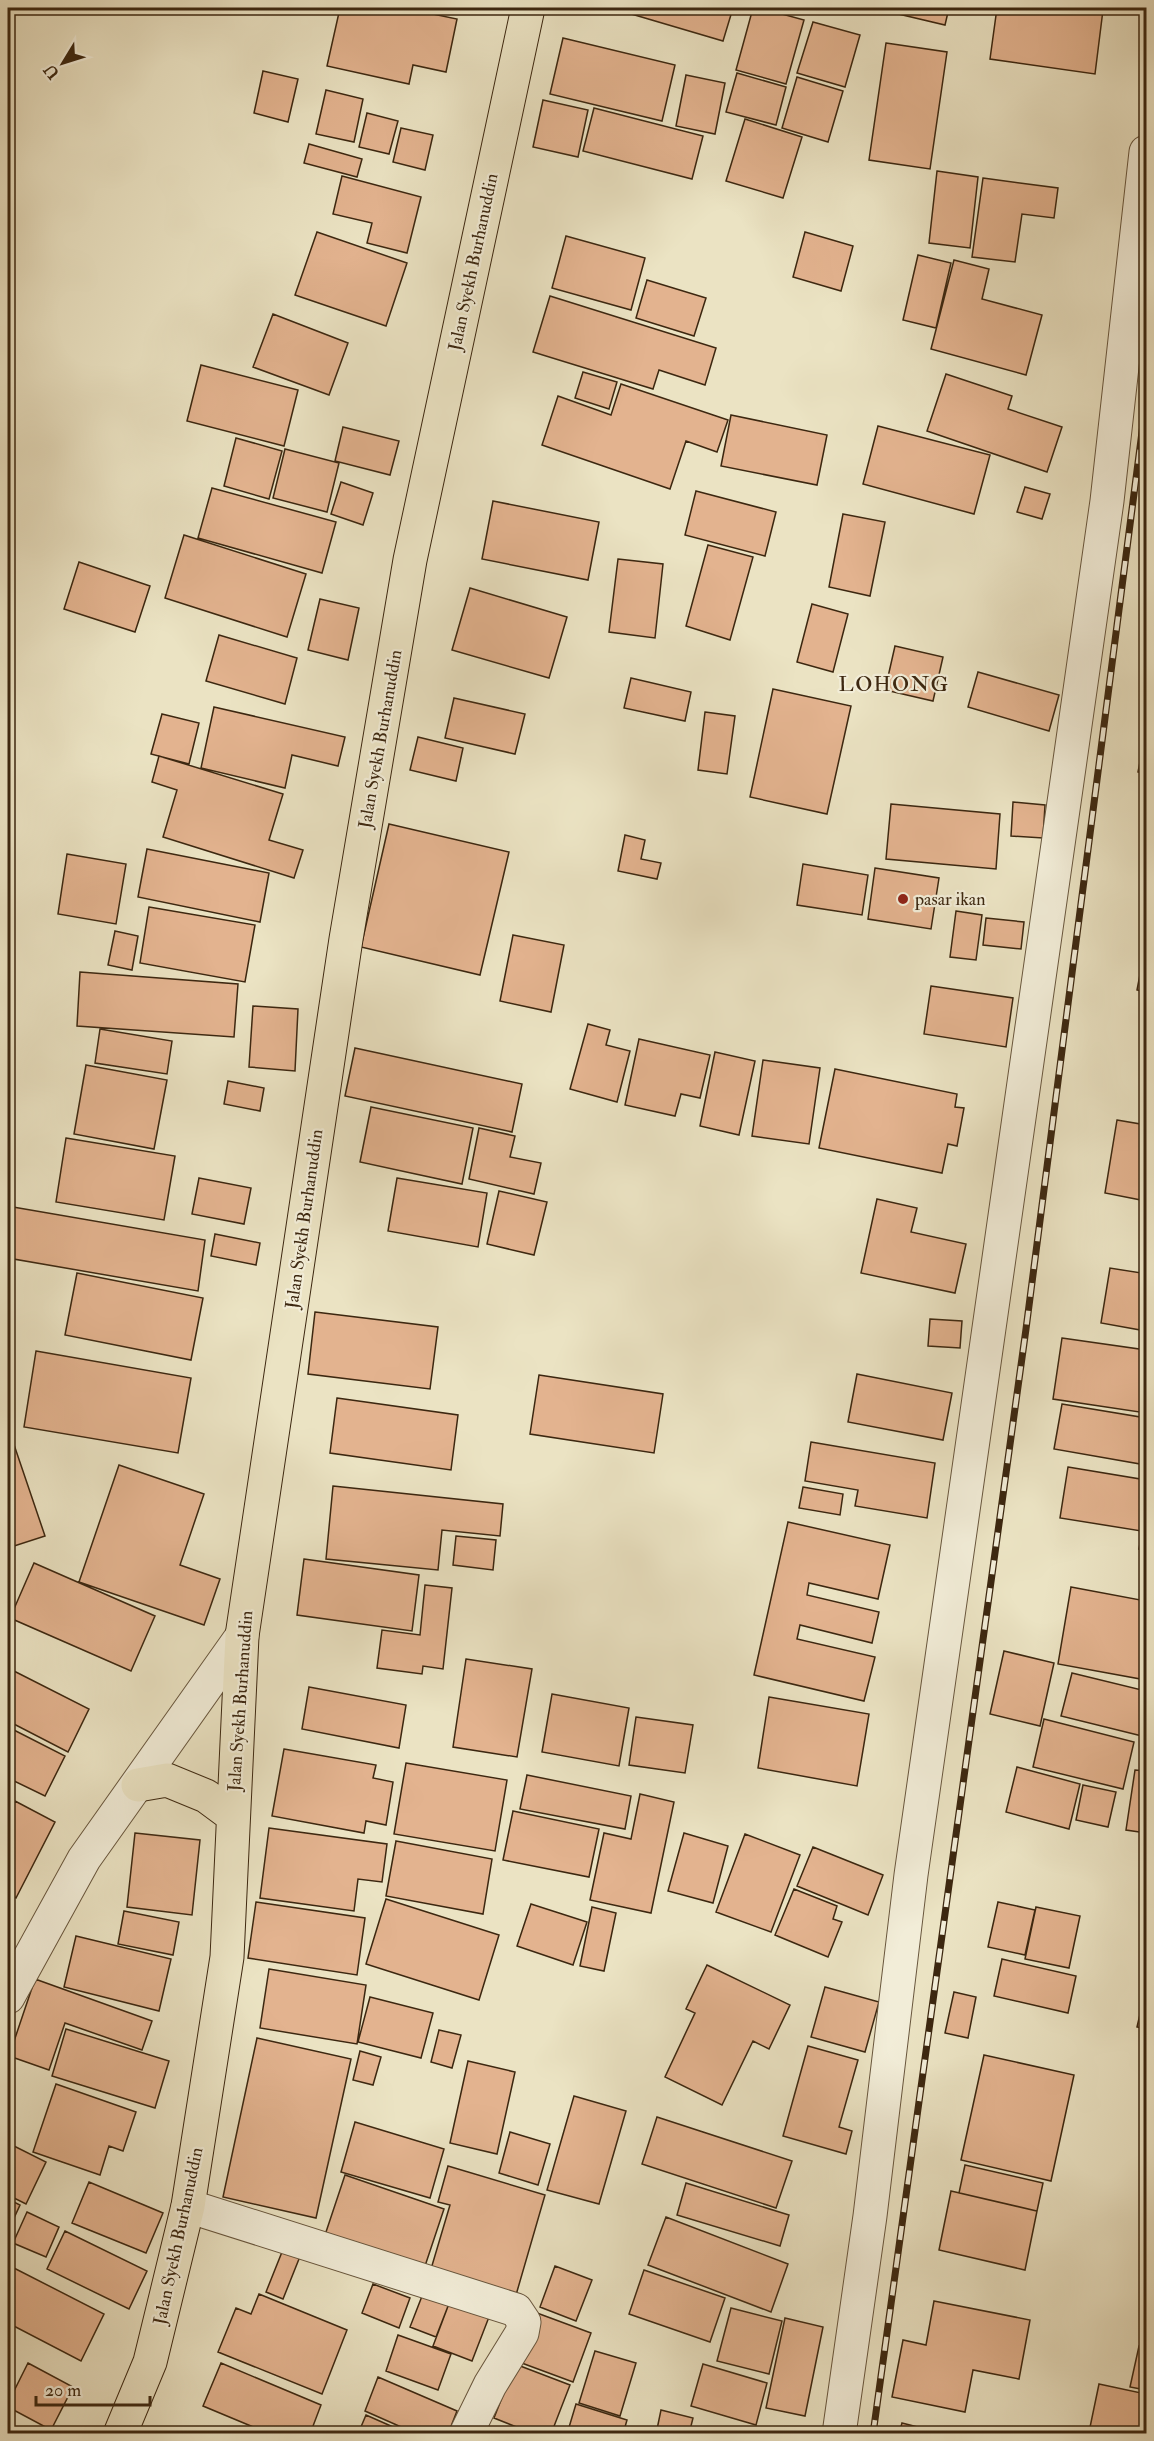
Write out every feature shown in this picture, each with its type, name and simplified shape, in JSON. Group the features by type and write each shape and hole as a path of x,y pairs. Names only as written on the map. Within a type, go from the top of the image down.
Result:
{"main road":[{"name":"Jalan Syekh Burhanuddin","path":"120,2433 150,2362 188,2206 227,1957 242,1636 346,939 410,560 528,8"},
{"path":"138,1785 167,1780 206,1796 233,1816"}],"street":[{"path":"839,2433 870,2216 911,1875 1107,501 1146,152"},
{"path":"8,1997 84,1859 242,1636"},
{"path":"188,2206 516,2310 524,2322 522,2333 490,2385 466,2433"}],"building":[{"path":"340,8 404,8 457,19 446,72 413,65 409,84 327,66"},
{"path":"611,8 733,8 723,41"},
{"path":"753,8 804,20 786,84 736,70"},
{"path":"873,8 949,8 945,25"},
{"path":"997,8 1103,10 1095,74 990,59"},
{"path":"813,22 860,35 845,87 797,73"},
{"path":"563,38 675,65 662,121 550,94"},
{"path":"886,43 947,52 930,169 869,160"},
{"path":"263,71 298,79 288,122 254,113"},
{"path":"737,73 786,87 776,125 726,112"},
{"path":"686,75 725,83 715,134 676,126"},
{"path":"797,77 843,91 828,142 782,128"},
{"path":"326,90 363,99 354,142 316,134"},
{"path":"543,100 588,110 578,157 533,147"},
{"path":"594,108 703,136 692,179 583,151"},
{"path":"367,113 398,121 389,154 359,147"},
{"path":"745,119 802,137 783,198 726,181"},
{"path":"401,128 433,135 425,170 393,162"},
{"path":"309,144 362,159 357,177 304,163"},
{"path":"937,171 978,177 970,248 929,243"},
{"path":"342,176 421,197 407,253 367,243 372,223 333,214"},
{"path":"983,178 1058,188 1054,218 1022,214 1015,262 972,257"},
{"path":"317,232 407,263 386,326 295,295"},
{"path":"805,232 853,246 841,291 793,277"},
{"path":"566,236 645,258 631,310 552,288"},
{"path":"918,255 951,263 936,328 903,320"},
{"path":"954,260 989,269 982,299 1042,315 1026,375 931,349"},
{"path":"647,280 706,298 694,336 636,318"},
{"path":"550,296 716,348 705,385 659,370 653,389 533,352"},
{"path":"273,314 348,343 329,395 253,367"},
{"path":"201,365 298,390 284,446 187,421"},
{"path":"583,372 617,382 609,409 575,398"},
{"path":"946,374 1012,396 1008,409 1062,427 1047,472 927,431"},
{"path":"621,384 728,420 717,452 686,441 670,489 542,445 558,396 611,415"},
{"path":"731,415 827,435 817,485 721,466"},
{"path":"878,426 990,455 974,514 863,484"},
{"path":"343,427 399,441 390,475 335,461"},
{"path":"236,438 282,451 269,499 224,486"},
{"path":"285,449 339,463 327,512 273,498"},
{"path":"341,482 373,493 363,525 331,514"},
{"path":"1025,487 1050,494 1042,519 1017,512"},
{"path":"212,488 336,522 322,573 198,538"},
{"path":"696,491 776,512 765,556 685,535"},
{"path":"493,501 599,522 588,580 482,559"},
{"path":"843,514 885,522 870,596 829,587"},
{"path":"184,535 306,574 287,637 165,598"},
{"path":"708,545 753,557 730,640 686,626"},
{"path":"618,559 663,564 655,638 609,632"},
{"path":"79,562 150,586 135,632 64,609"},
{"path":"470,588 567,617 549,678 452,650"},
{"path":"320,599 359,608 348,660 308,650"},
{"path":"812,604 848,614 833,672 797,662"},
{"path":"219,635 297,658 285,704 206,681"},
{"path":"895,646 943,657 933,701 885,690"},
{"path":"978,672 1059,695 1049,731 968,707"},
{"path":"631,678 691,692 685,721 624,708"},
{"path":"773,689 851,706 827,814 750,797"},
{"path":"454,698 525,714 515,754 445,738"},
{"path":"214,707 345,737 338,766 292,755 285,788 201,768"},
{"path":"705,712 735,716 727,774 698,770"},
{"path":"162,714 199,723 189,764 151,754"},
{"path":"418,737 463,748 456,781 410,770"},
{"path":"1144,742 1146,742 1146,774 1138,772"},
{"path":"159,756 283,794 269,840 303,850 294,878 163,837 177,790 152,782"},
{"path":"1013,802 1045,805 1043,838 1011,836"},
{"path":"891,804 1000,814 996,869 886,859"},
{"path":"389,824 509,852 480,975 361,947"},
{"path":"625,835 645,840 641,859 661,863 657,879 618,871"},
{"path":"147,849 269,873 260,922 138,897"},
{"path":"67,854 126,864 116,924 58,914"},
{"path":"803,864 868,875 862,915 797,905"},
{"name":"pasar ikan","path":"875,868 939,878 931,929 868,919"},
{"path":"149,907 255,925 245,982 140,963"},
{"path":"956,911 982,915 976,960 950,957"},
{"path":"986,918 1024,922 1021,949 983,945"},
{"path":"115,931 138,936 132,970 108,965"},
{"path":"513,935 564,945 551,1012 500,1001"},
{"path":"1146,944 1146,992 1137,990"},
{"path":"80,972 238,984 234,1037 77,1026"},
{"path":"931,986 1013,998 1006,1047 924,1034"},
{"path":"253,1006 298,1009 295,1071 249,1067"},
{"path":"588,1024 610,1030 606,1045 630,1051 617,1102 570,1089"},
{"path":"100,1029 172,1041 167,1074 95,1063"},
{"path":"639,1039 710,1055 700,1098 681,1094 675,1116 625,1105"},
{"path":"355,1048 522,1084 512,1132 345,1096"},
{"path":"715,1052 755,1061 739,1135 700,1126"},
{"path":"763,1060 820,1068 809,1144 752,1136"},
{"path":"86,1065 167,1080 154,1149 74,1134"},
{"path":"835,1069 957,1094 955,1107 964,1108 957,1146 948,1144 942,1173 819,1148"},
{"path":"228,1081 264,1088 260,1111 224,1104"},
{"path":"371,1107 473,1128 462,1184 360,1162"},
{"path":"1117,1120 1146,1125 1146,1201 1105,1193"},
{"path":"479,1128 515,1136 510,1157 541,1163 534,1194 469,1179"},
{"path":"66,1138 175,1156 164,1220 56,1202"},
{"path":"199,1178 251,1188 244,1224 192,1214"},
{"path":"397,1178 487,1193 478,1247 388,1231"},
{"path":"499,1191 547,1202 534,1255 487,1244"},
{"path":"877,1199 917,1208 911,1232 966,1244 955,1293 861,1273"},
{"path":"13,1207 205,1240 198,1291 8,1258 8,1237"},
{"path":"215,1234 260,1243 256,1265 211,1256"},
{"path":"1142,1263 1146,1263 1146,1331 1101,1323 1110,1268 1141,1273"},
{"path":"77,1273 203,1298 191,1360 65,1335"},
{"path":"315,1312 438,1327 430,1389 308,1374"},
{"path":"930,1319 962,1321 960,1348 928,1346"},
{"path":"1062,1338 1146,1350 1146,1413 1053,1399"},
{"path":"36,1351 191,1378 178,1453 24,1427"},
{"path":"857,1374 952,1393 943,1440 848,1422"},
{"path":"539,1375 663,1394 654,1453 530,1434"},
{"path":"337,1398 458,1415 451,1470 330,1453"},
{"path":"1062,1404 1146,1418 1146,1465 1054,1449"},
{"path":"8,1427 45,1536 8,1548"},
{"path":"811,1442 935,1463 927,1518 855,1506 858,1490 805,1481"},
{"path":"119,1465 204,1494 180,1565 220,1579 204,1625 79,1582"},
{"path":"1068,1467 1146,1480 1146,1550 1139,1549 1142,1531 1060,1518"},
{"path":"333,1486 503,1504 500,1536 442,1530 438,1570 326,1559"},
{"path":"803,1487 843,1494 840,1515 799,1508"},
{"path":"788,1522 890,1545 878,1599 809,1583 807,1595 879,1612 872,1643 800,1625 797,1639 875,1657 864,1701 754,1675"},
{"path":"456,1536 496,1540 493,1570 453,1565"},
{"path":"304,1559 419,1575 412,1631 297,1615"},
{"path":"34,1563 155,1616 131,1671 10,1618"},
{"path":"425,1585 452,1588 443,1669 423,1666 422,1674 377,1668 382,1630 420,1635"},
{"path":"1071,1587 1146,1601 1146,1680 1058,1664"},
{"path":"1004,1651 1054,1663 1040,1726 990,1714"},
{"path":"466,1659 532,1669 517,1757 453,1747"},
{"path":"8,1668 89,1709 68,1752 8,1721"},
{"path":"1072,1673 1146,1691 1146,1737 1061,1716"},
{"path":"309,1687 406,1705 399,1748 302,1729"},
{"path":"552,1694 629,1708 619,1766 542,1752"},
{"path":"769,1697 869,1714 857,1786 758,1768"},
{"path":"636,1717 693,1725 685,1773 629,1765"},
{"path":"1044,1719 1134,1742 1123,1789 1033,1767"},
{"path":"8,1727 65,1756 45,1796 8,1778"},
{"path":"284,1749 376,1765 373,1778 393,1782 386,1825 366,1821 364,1833 272,1816"},
{"path":"406,1763 507,1780 495,1851 394,1834"},
{"path":"1017,1767 1080,1784 1069,1829 1006,1812"},
{"path":"1135,1770 1146,1771 1146,1833 1126,1830"},
{"path":"527,1775 631,1796 625,1829 520,1809"},
{"path":"1083,1785 1116,1792 1108,1827 1076,1820"},
{"path":"640,1794 674,1802 651,1913 590,1900 604,1833 631,1839"},
{"path":"15,1801 55,1822 16,1898 8,1893 8,1816"},
{"path":"513,1811 599,1829 589,1877 503,1860"},
{"path":"269,1828 387,1844 382,1882 358,1879 354,1911 260,1898"},
{"path":"135,1833 200,1840 192,1915 127,1907"},
{"path":"684,1833 728,1846 713,1903 668,1891"},
{"path":"745,1834 800,1855 771,1932 716,1912"},
{"path":"396,1841 492,1859 483,1914 386,1896"},
{"path":"813,1847 883,1875 868,1915 797,1886"},
{"path":"794,1889 837,1906 833,1919 842,1922 828,1957 775,1935"},
{"path":"386,1899 499,1935 479,2000 366,1964"},
{"path":"256,1902 365,1918 357,1975 248,1958"},
{"path":"998,1902 1035,1910 1025,1955 988,1947"},
{"path":"531,1904 587,1922 573,1965 517,1946"},
{"path":"592,1907 616,1913 604,1971 580,1966"},
{"path":"1036,1907 1080,1916 1069,1968 1025,1959"},
{"path":"124,1911 179,1922 173,1955 118,1944"},
{"path":"76,1936 171,1959 159,2011 64,1987"},
{"path":"1002,1959 1076,1976 1068,2013 994,1996"},
{"path":"707,1965 790,2005 769,2049 753,2041 722,2105 665,2077 695,2013 686,2009"},
{"path":"269,1969 366,1985 357,2044 260,2028"},
{"path":"35,1979 152,2021 142,2050 65,2023 49,2070 9,2056"},
{"path":"825,1987 879,2002 865,2052 811,2037"},
{"path":"1146,1989 1146,2029 1137,2027"},
{"path":"954,1992 976,1997 968,2038 945,2033"},
{"path":"370,1997 433,2013 421,2058 358,2042"},
{"path":"66,2029 169,2061 155,2108 52,2076"},
{"path":"439,2030 461,2035 452,2068 431,2062"},
{"path":"257,2038 351,2059 316,2218 223,2197"},
{"path":"808,2046 858,2060 839,2127 852,2131 846,2154 783,2136"},
{"path":"360,2051 381,2057 373,2085 353,2080"},
{"path":"984,2055 1074,2075 1051,2181 961,2160"},
{"path":"468,2061 515,2072 497,2154 450,2143"},
{"path":"56,2084 136,2112 123,2151 109,2146 100,2175 33,2152"},
{"path":"574,2096 626,2111 599,2204 547,2190"},
{"path":"657,2117 792,2161 776,2208 642,2164"},
{"path":"355,2122 444,2149 430,2198 341,2172"},
{"path":"510,2132 550,2144 538,2185 499,2173"},
{"path":"8,2143 46,2162 26,2204 8,2195"},
{"path":"965,2165 1043,2183 1037,2211 959,2193"},
{"path":"448,2166 545,2195 516,2295 431,2269 450,2205 438,2202"},
{"path":"345,2175 444,2209 421,2278 322,2244"},
{"path":"89,2182 163,2213 146,2253 72,2223"},
{"path":"686,2183 789,2215 780,2246 677,2215"},
{"path":"951,2191 1037,2211 1025,2270 939,2250"},
{"path":"8,2199 20,2205 8,2231"},
{"path":"27,2212 59,2227 46,2257 13,2243"},
{"path":"666,2217 788,2264 771,2312 648,2265"},
{"path":"65,2231 147,2271 129,2309 47,2269"},
{"path":"284,2247 301,2254 283,2299 266,2292"},
{"path":"8,2265 104,2314 81,2361 8,2323"},
{"path":"555,2266 592,2280 576,2321 540,2307"},
{"path":"644,2270 725,2298 710,2342 629,2314"},
{"path":"373,2284 410,2298 399,2328 362,2313"},
{"path":"424,2291 450,2301 436,2337 410,2327"},
{"path":"259,2294 347,2330 322,2394 218,2352 236,2308 251,2314"},
{"path":"450,2301 489,2317 472,2361 433,2346"},
{"path":"934,2301 1030,2320 1019,2379 973,2370 965,2412 892,2397 903,2340 926,2345"},
{"path":"731,2308 782,2321 769,2374 717,2361"},
{"path":"537,2313 591,2333 573,2382 519,2362"},
{"path":"785,2318 823,2327 805,2416 766,2408"},
{"path":"398,2335 451,2354 438,2390 386,2371"},
{"path":"1139,2346 1146,2347 1146,2390 1130,2387"},
{"path":"595,2351 636,2363 620,2416 579,2403"},
{"path":"28,2363 73,2387 51,2430 8,2407"},
{"path":"221,2363 321,2405 310,2434 270,2434 203,2406"},
{"path":"515,2364 570,2385 551,2434 534,2434 494,2418"},
{"path":"703,2364 767,2383 756,2425 691,2406"},
{"path":"378,2377 457,2411 448,2434 417,2434 365,2411"},
{"path":"1099,2384 1146,2394 1146,2434 1089,2432"},
{"path":"576,2404 627,2420 623,2434 567,2434"},
{"path":"661,2410 693,2418 689,2434 656,2434"},
{"path":"366,2415 409,2434 358,2434"},
{"path":"902,2423 945,2434 899,2434"}],"railway":[{"path":"873,2434 1026,1329 1146,401"}],"place":[{"name":"pasar ikan","path":"903,899"}],"district":[{"name":"LOHONG","path":"894,684"}]}
